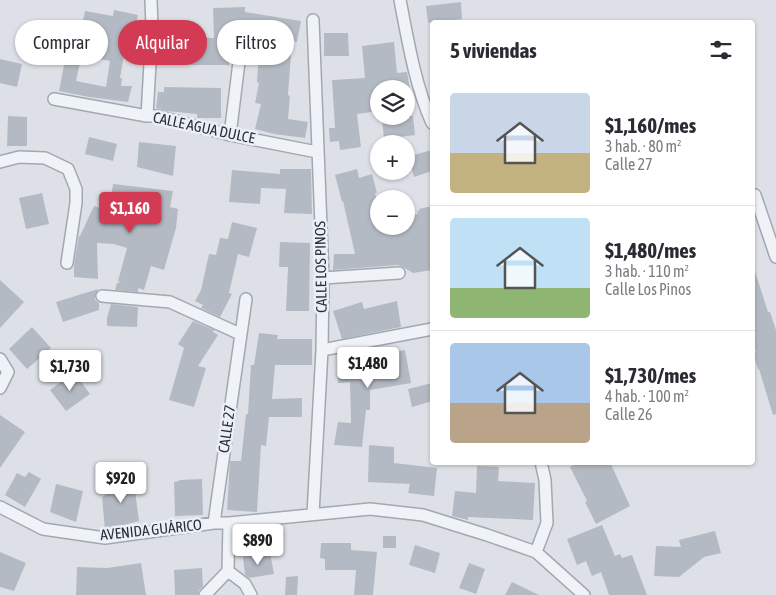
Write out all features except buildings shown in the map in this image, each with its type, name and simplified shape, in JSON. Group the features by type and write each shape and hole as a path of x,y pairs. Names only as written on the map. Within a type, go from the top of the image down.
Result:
{"street":[{"name":"CALLE AGUA DULCE","path":"150,0 152,28 147,116 157,116 230,135 318,152"},
{"path":"400,0 424,104 430,118"},
{"name":"CALLE LOS PINOS","path":"313,514 322,350 323,278 314,20"},
{"path":"230,135 239,65"},
{"path":"54,99 147,116"},
{"path":"0,162 19,157 45,158 68,169 76,189 76,203 66,263"},
{"path":"755,198 776,257"},
{"path":"323,278 399,273"},
{"path":"102,296 170,302 240,334"},
{"name":"CALLE 27","path":"214,523 246,299"},
{"path":"322,350 430,329"},
{"path":"0,359 8,372 0,388"},
{"path":"536,552 547,523 542,465"},
{"name":"AVENIDA GUÁRICO","path":"0,506 42,529 105,538 214,523 370,509 424,515 536,552 584,595"},
{"path":"206,595 228,571 229,523"},
{"path":"228,571 245,584 251,595"}]}
